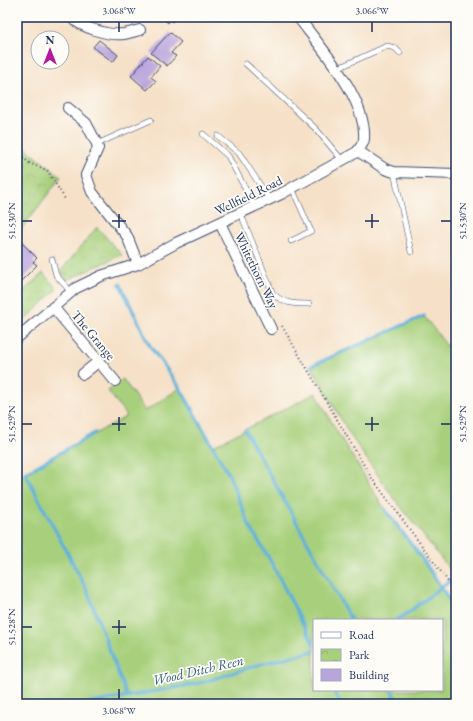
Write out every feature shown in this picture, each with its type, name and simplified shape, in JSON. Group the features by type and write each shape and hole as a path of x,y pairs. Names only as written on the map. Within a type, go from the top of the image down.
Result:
{"street":[{"path":"71,17 76,22 102,31 123,34 140,30"},
{"path":"298,17 336,69 362,116 364,140 358,151 385,170 394,172 456,174"},
{"path":"68,108 86,123 97,144 98,148 86,175 92,192 127,236 138,264"},
{"name":"Wellfield Road","path":"17,338 71,292 101,276 138,264 176,243 270,200 358,151"},
{"name":"Whitethorn Way","path":"220,223 271,328"},
{"name":"The Grange","path":"53,307 115,381"},
{"path":"82,374 99,361"}],"lane":[{"path":"336,69 387,46 395,48 400,53"},
{"path":"246,64 316,130 342,160"},
{"path":"97,144 151,120"},
{"path":"202,134 228,156 255,207"},
{"path":"218,136 239,153 270,200"},
{"path":"394,172 412,252"},
{"path":"292,188 311,230 292,241"},
{"path":"241,214 273,294 282,302 309,304"},
{"path":"52,258 56,275 71,292"}],"path":[{"path":"17,152 29,163 47,170 64,199"},
{"path":"271,328 282,326 371,477 447,580 456,595"}],"green space":[{"path":"17,141 61,177 17,235"},
{"path":"97,227 122,255 67,280 61,271"},
{"path":"43,273 57,289 23,322 17,316 17,297"},
{"path":"424,316 447,346 456,343 456,580 455,576 393,497 350,435 311,366"},
{"path":"123,379 145,411 180,388 213,446 316,393 336,430 384,508 423,560 456,610 456,704 17,704 17,477 127,416 108,391"}],"building":[{"path":"161,17 177,17 172,22 170,20 168,23"},
{"path":"170,32 181,42 171,53 176,56 167,66 151,53"},
{"path":"99,40 118,55 113,62 93,47"},
{"path":"148,56 160,66 151,77 156,81 147,90 131,76"},
{"path":"19,240 37,258 33,262 37,265 17,285 17,243"}],"waterway":[{"path":"120,284 150,346 180,388 229,475 250,527 269,558 313,643"},
{"path":"311,366 424,316"},
{"path":"453,352 456,357"},
{"path":"245,430 350,619"},
{"path":"95,433 25,473 87,590 127,697"},
{"path":"384,508 423,560 456,610"},
{"name":"Wood Ditch Reen","path":"397,619 405,615 456,576"},
{"name":"Wood Ditch Reen","path":"86,704 200,683 261,664 313,651"},
{"path":"334,691 341,704"},
{"path":"392,691 399,704"},
{"path":"192,700 194,704"}]}
